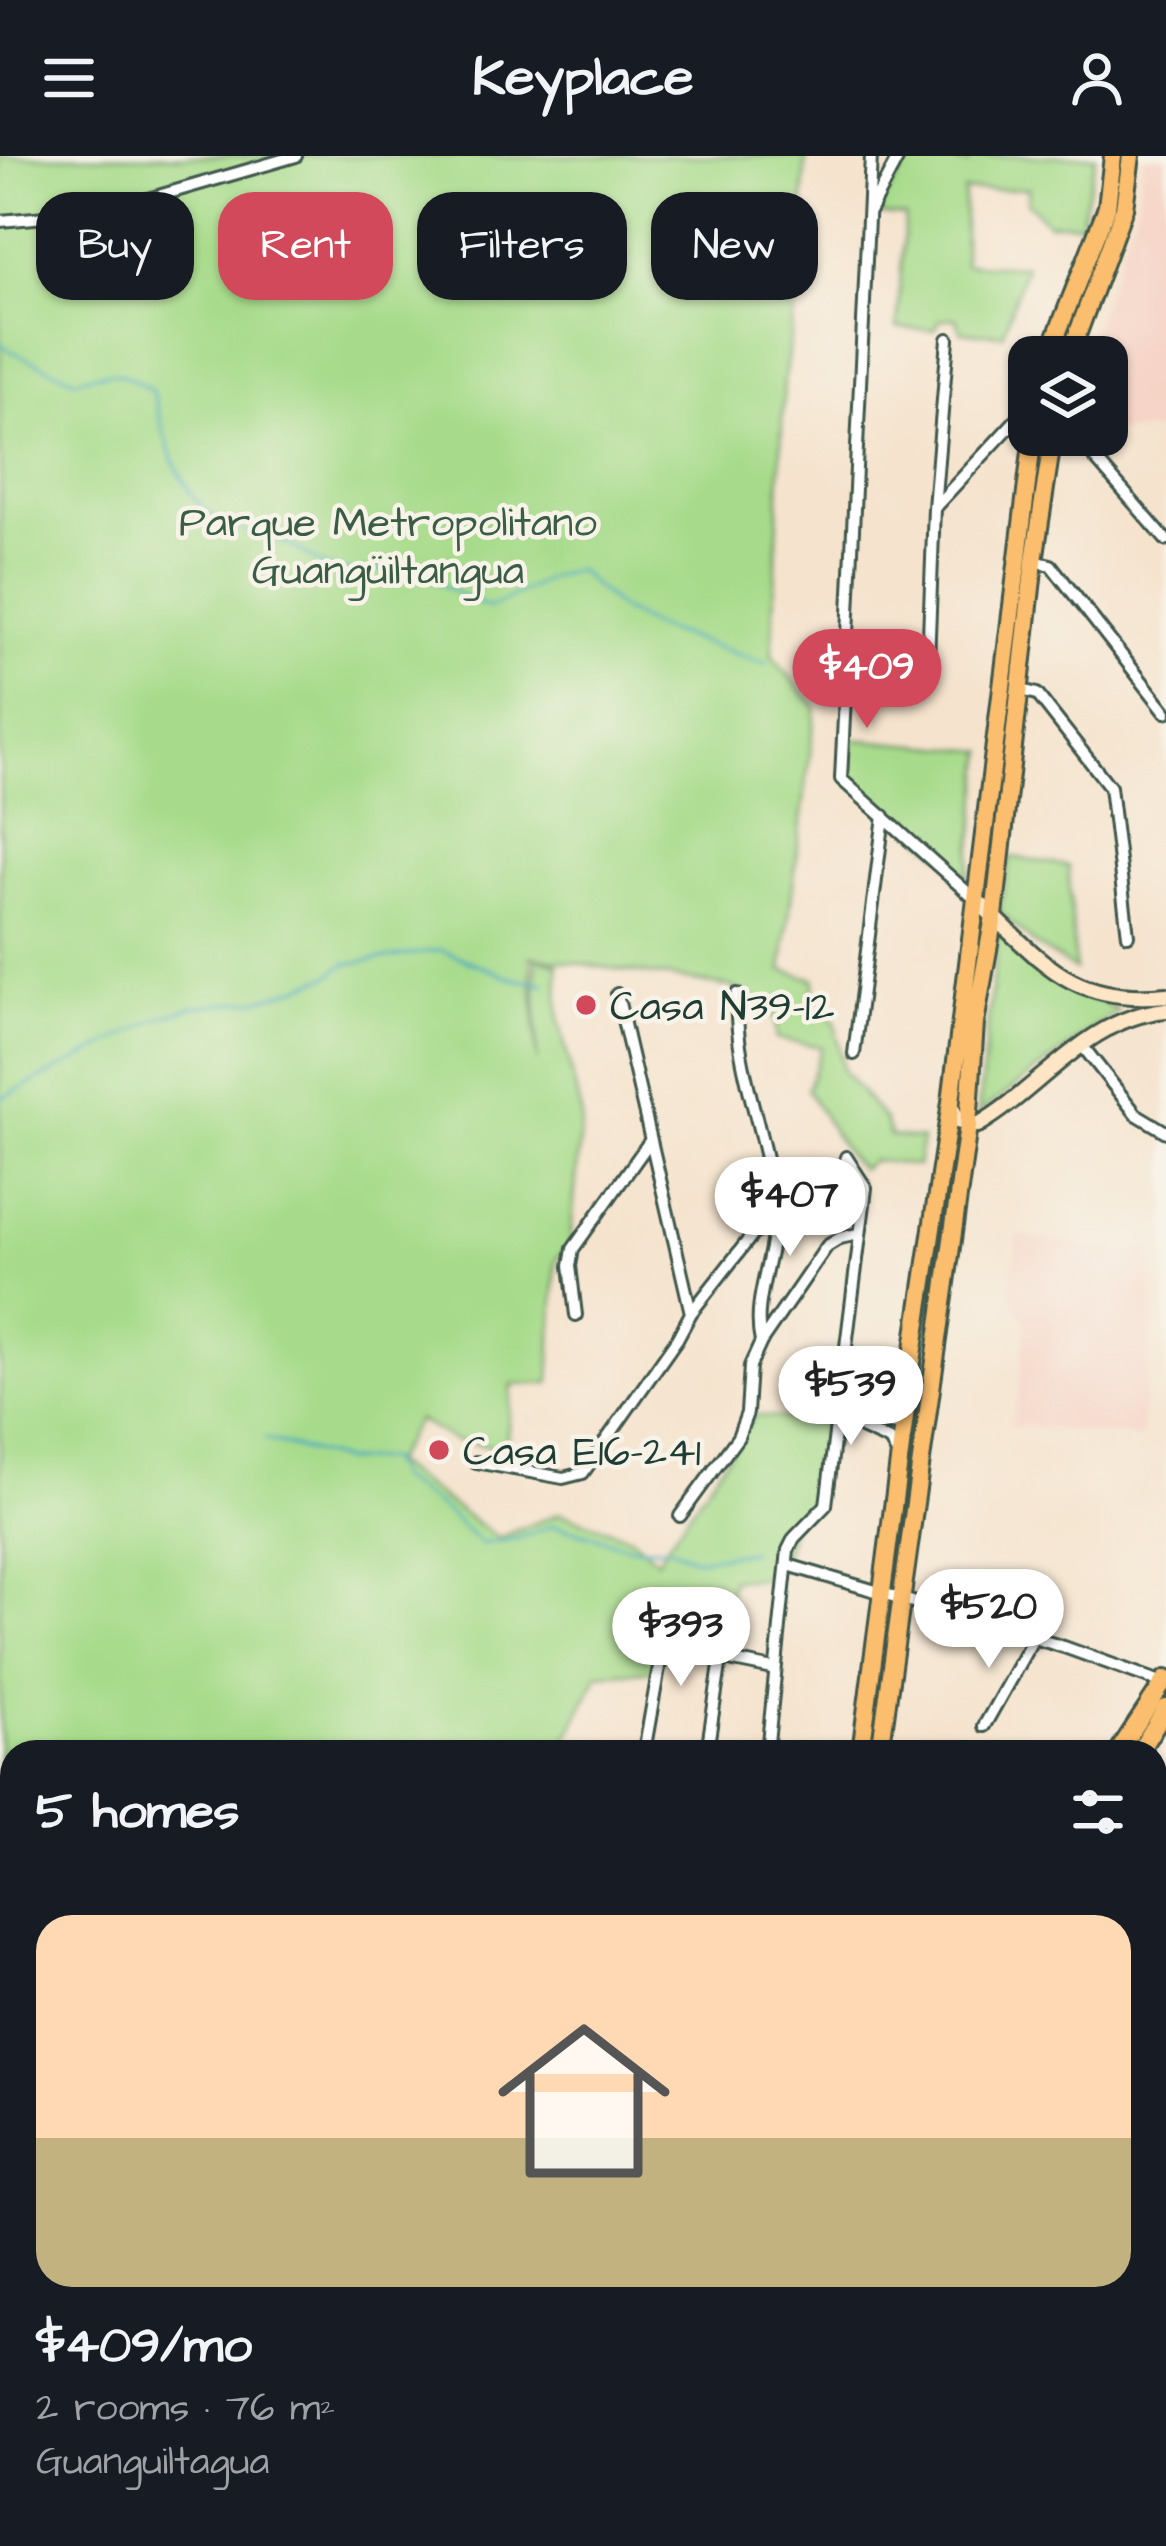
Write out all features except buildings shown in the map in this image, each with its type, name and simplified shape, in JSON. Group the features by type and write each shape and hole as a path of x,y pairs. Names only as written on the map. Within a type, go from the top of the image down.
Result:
{"main road":[{"path":"1056,336 1107,207 1113,156"},
{"path":"1075,336 1124,208 1131,156"},
{"path":"862,1740 951,1102 1029,456"},
{"path":"882,1740 968,1126 976,1023 994,916 1050,456"},
{"path":"976,900 1065,977 1166,1010"},
{"path":"951,1102 957,1121 968,1126 987,1120 1081,1043 1166,995"},
{"path":"1119,998 1122,1018"},
{"path":"1126,1740 1165,1682"},
{"path":"1146,1740 1166,1708"},
{"path":"864,1722 875,1715 884,1724"}],"street":[{"path":"0,221 103,212 296,156"},
{"path":"871,156 841,779 976,900"},
{"path":"868,215 899,156"},
{"path":"846,680 867,691 892,693 907,688 926,670 948,339"},
{"path":"934,508 1008,432"},
{"path":"1093,456 1166,540"},
{"path":"1034,561 1051,565 1166,712"},
{"path":"1018,689 1037,694 1110,788 1128,935"},
{"path":"854,1054 884,816"},
{"path":"617,994 691,1313"},
{"path":"737,994 736,1029 774,1225 756,1319 761,1342"},
{"path":"1081,1043 1136,1114 1166,1132"},
{"path":"576,1315 570,1266 573,1249 650,1141"},
{"path":"768,1740 790,1544 826,1505 840,1405 866,1188 847,1157"},
{"path":"476,1462 562,1478 583,1473 691,1313 753,1234 774,1225"},
{"path":"680,1516 738,1437 747,1413 750,1366 761,1342 827,1246 857,1234"},
{"path":"842,1384 872,1419 892,1426 904,1424"},
{"path":"840,1405 863,1429 890,1441 900,1458"},
{"path":"788,1565 1034,1637 1165,1682"},
{"path":"646,1740 669,1611"},
{"path":"984,1726 1034,1637"},
{"path":"665,1646 773,1669"},
{"path":"708,1740 721,1659"}],"shaded area":[{"path":"1143,156 1166,156 1166,431 1128,432 1128,336 1094,336 1092,332 1138,203"},
{"path":"1018,1235 1124,1253 1151,1249 1154,1312 1141,1438 1009,1425 1018,1396 1026,1325 1009,1290"}],"green space":[{"name":"Parque Metropolitano Guangüiltangua","path":"0,156 806,156 804,192 651,192 651,300 796,300 784,380 772,656 816,707 782,970 815,979 812,1005 835,1022 843,1071 885,1120 890,1136 922,1139 917,1166 873,1160 861,1169 807,1090 822,1047 776,1039 776,1020 762,1004 733,987 531,956 537,1061 536,958 558,964 559,1021 582,1117 570,1243 556,1260 550,1383 512,1385 506,1449 453,1440 417,1420 392,1463 498,1538 560,1513 631,1537 657,1560 755,1415 822,1423 818,1497 793,1522 780,1567 761,1579 732,1579 724,1610 671,1603 655,1670 598,1674 567,1740 0,1740"},
{"path":"911,156 937,156 967,165 972,157 984,156 1096,156 1080,223 1047,223 1027,202 1029,188 964,191 964,264 1025,266 1003,334 962,332 956,318 940,320 935,330 897,328 905,216 876,214"},
{"path":"850,739 985,751 968,877 851,779"},
{"path":"1011,857 1068,866 1075,970 1036,945 999,911"},
{"path":"998,929 1045,973 1118,1011 978,1114"}],"waterway":[{"path":"0,342 76,380 116,374 152,391 176,466 196,501 226,524 287,544 329,568 408,571 490,608 553,576 577,570 619,608 650,625 766,664"},
{"path":"0,1099 164,1016 282,993 329,976 345,964 441,950 514,979 545,984"},
{"path":"265,1439 344,1461 388,1459 398,1479 444,1510 481,1544 519,1538 554,1525 631,1547 668,1547 698,1559 751,1551"}],"place":[{"name":"Casa N39-12","path":"586,1005"},
{"name":"Casa E16-241","path":"439,1450"}]}
